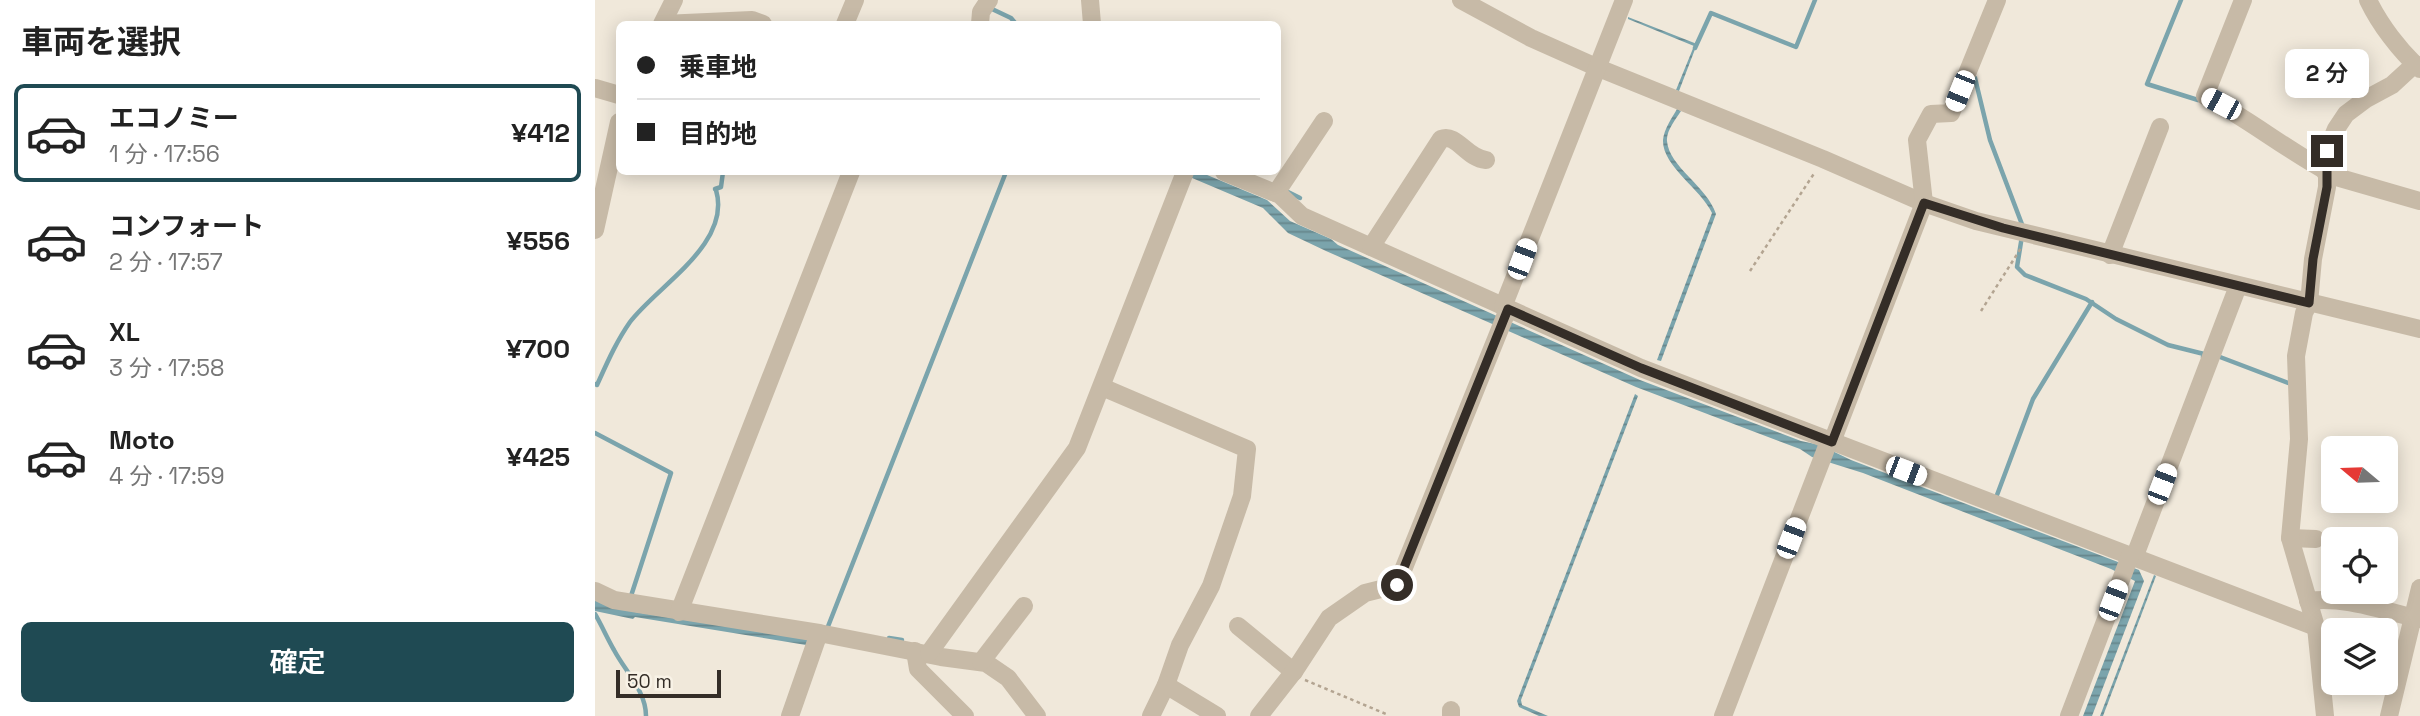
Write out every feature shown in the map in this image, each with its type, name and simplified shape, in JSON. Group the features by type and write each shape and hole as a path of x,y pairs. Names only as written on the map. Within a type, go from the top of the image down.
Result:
{"street":[{"path":"664,21 674,0"},
{"path":"846,21 855,0"},
{"path":"980,21 981,12 989,0"},
{"path":"1090,0 1092,21"},
{"path":"1461,0 1531,38 1596,67 1924,203 1976,221 2420,329"},
{"path":"1259,716 1293,674 1329,618 1365,593 1397,585 1624,0"},
{"path":"1723,716 1924,203 1917,140 1931,114 1951,113 1997,0"},
{"path":"2243,0 2205,96 2237,113 2292,152 2326,172 2420,201"},
{"path":"2325,716 2316,627 2290,538 2299,439 2296,356 2304,313 2309,303 2313,259 2327,187 2327,151 2336,129 2346,114 2392,85 2417,63 2395,42 2368,0"},
{"path":"728,21 755,21"},
{"path":"595,88 616,94"},
{"path":"1276,192 1324,121"},
{"path":"2110,255 2160,127"},
{"path":"595,230 616,136"},
{"path":"1371,247 1441,139 1452,138 1471,156 1486,160"},
{"path":"679,612 850,175"},
{"path":"918,663 1077,448 1184,175"},
{"path":"1232,175 1276,192 1302,216 1827,448 2128,564 2316,627"},
{"path":"2069,716 2238,286"},
{"path":"1101,387 1247,449 1243,496 1211,586 1180,645 1166,685 1151,716"},
{"path":"2290,538 2315,539"},
{"path":"2389,716 2417,618 2420,588"},
{"path":"595,591 614,600 818,633 918,663 986,663 1008,678 1037,716"},
{"path":"2308,601 2344,601 2417,618"},
{"path":"981,662 1024,606"},
{"path":"1238,626 1293,674"},
{"path":"790,716 818,633"},
{"path":"918,663 965,716"},
{"path":"1166,685 1217,716"}],"path":[{"path":"1750,271 1823,159"},
{"path":"1982,311 2029,235"},
{"path":"1293,674 1386,714"}],"water":[{"path":"1628,17 1697,44 1679,91 1676,90 1694,46"},
{"path":"1677,109 1681,111 1667,137 1669,150 1681,168 1705,194 1716,214 1661,361 1657,360 1712,213 1700,195 1675,168 1664,150 1665,132"},
{"path":"1185,175 1207,175 1267,200 1290,221 1331,239 1338,245 1640,380 1801,441 1820,445 1851,460 2139,570 2144,581 2092,716 2083,716 2135,581 2111,569 1863,473 1812,457 1800,449 1636,387 1288,233 1263,208"},
{"path":"1635,394 1638,396 1521,700 1522,705 1548,716 1539,716 1519,707 1517,701"},
{"path":"2154,575 2156,576 2103,716 2100,716"},
{"path":"595,600 635,612 807,639 807,643 806,645 635,617 633,619 595,611"}],"waterway":[{"path":"1695,48 1711,13 1796,47 1815,0"},
{"path":"2181,0 2147,84 2198,100"},
{"path":"992,9 1014,21"},
{"path":"1972,77 1975,78 1990,140 2023,227"},
{"path":"715,189 721,187 723,175"},
{"path":"827,629 1005,175"},
{"path":"595,384 597,385 630,322 703,246 713,228 718,210 716,190"},
{"path":"1288,192 1300,198"},
{"path":"2022,236 2017,267 2025,275 2086,299 2116,319 2168,345 2204,354 2203,357"},
{"path":"1997,495 2033,399 2092,302"},
{"path":"2220,357 2291,384"},
{"path":"595,433 671,473 631,596"},
{"path":"595,614 639,690 646,716"},
{"path":"889,638 902,640"}],"route":[{"path":"1397,585 1508,309 1641,368 1832,442 1924,203 1976,221 2309,303 2313,259 2327,187 2327,151"}]}
